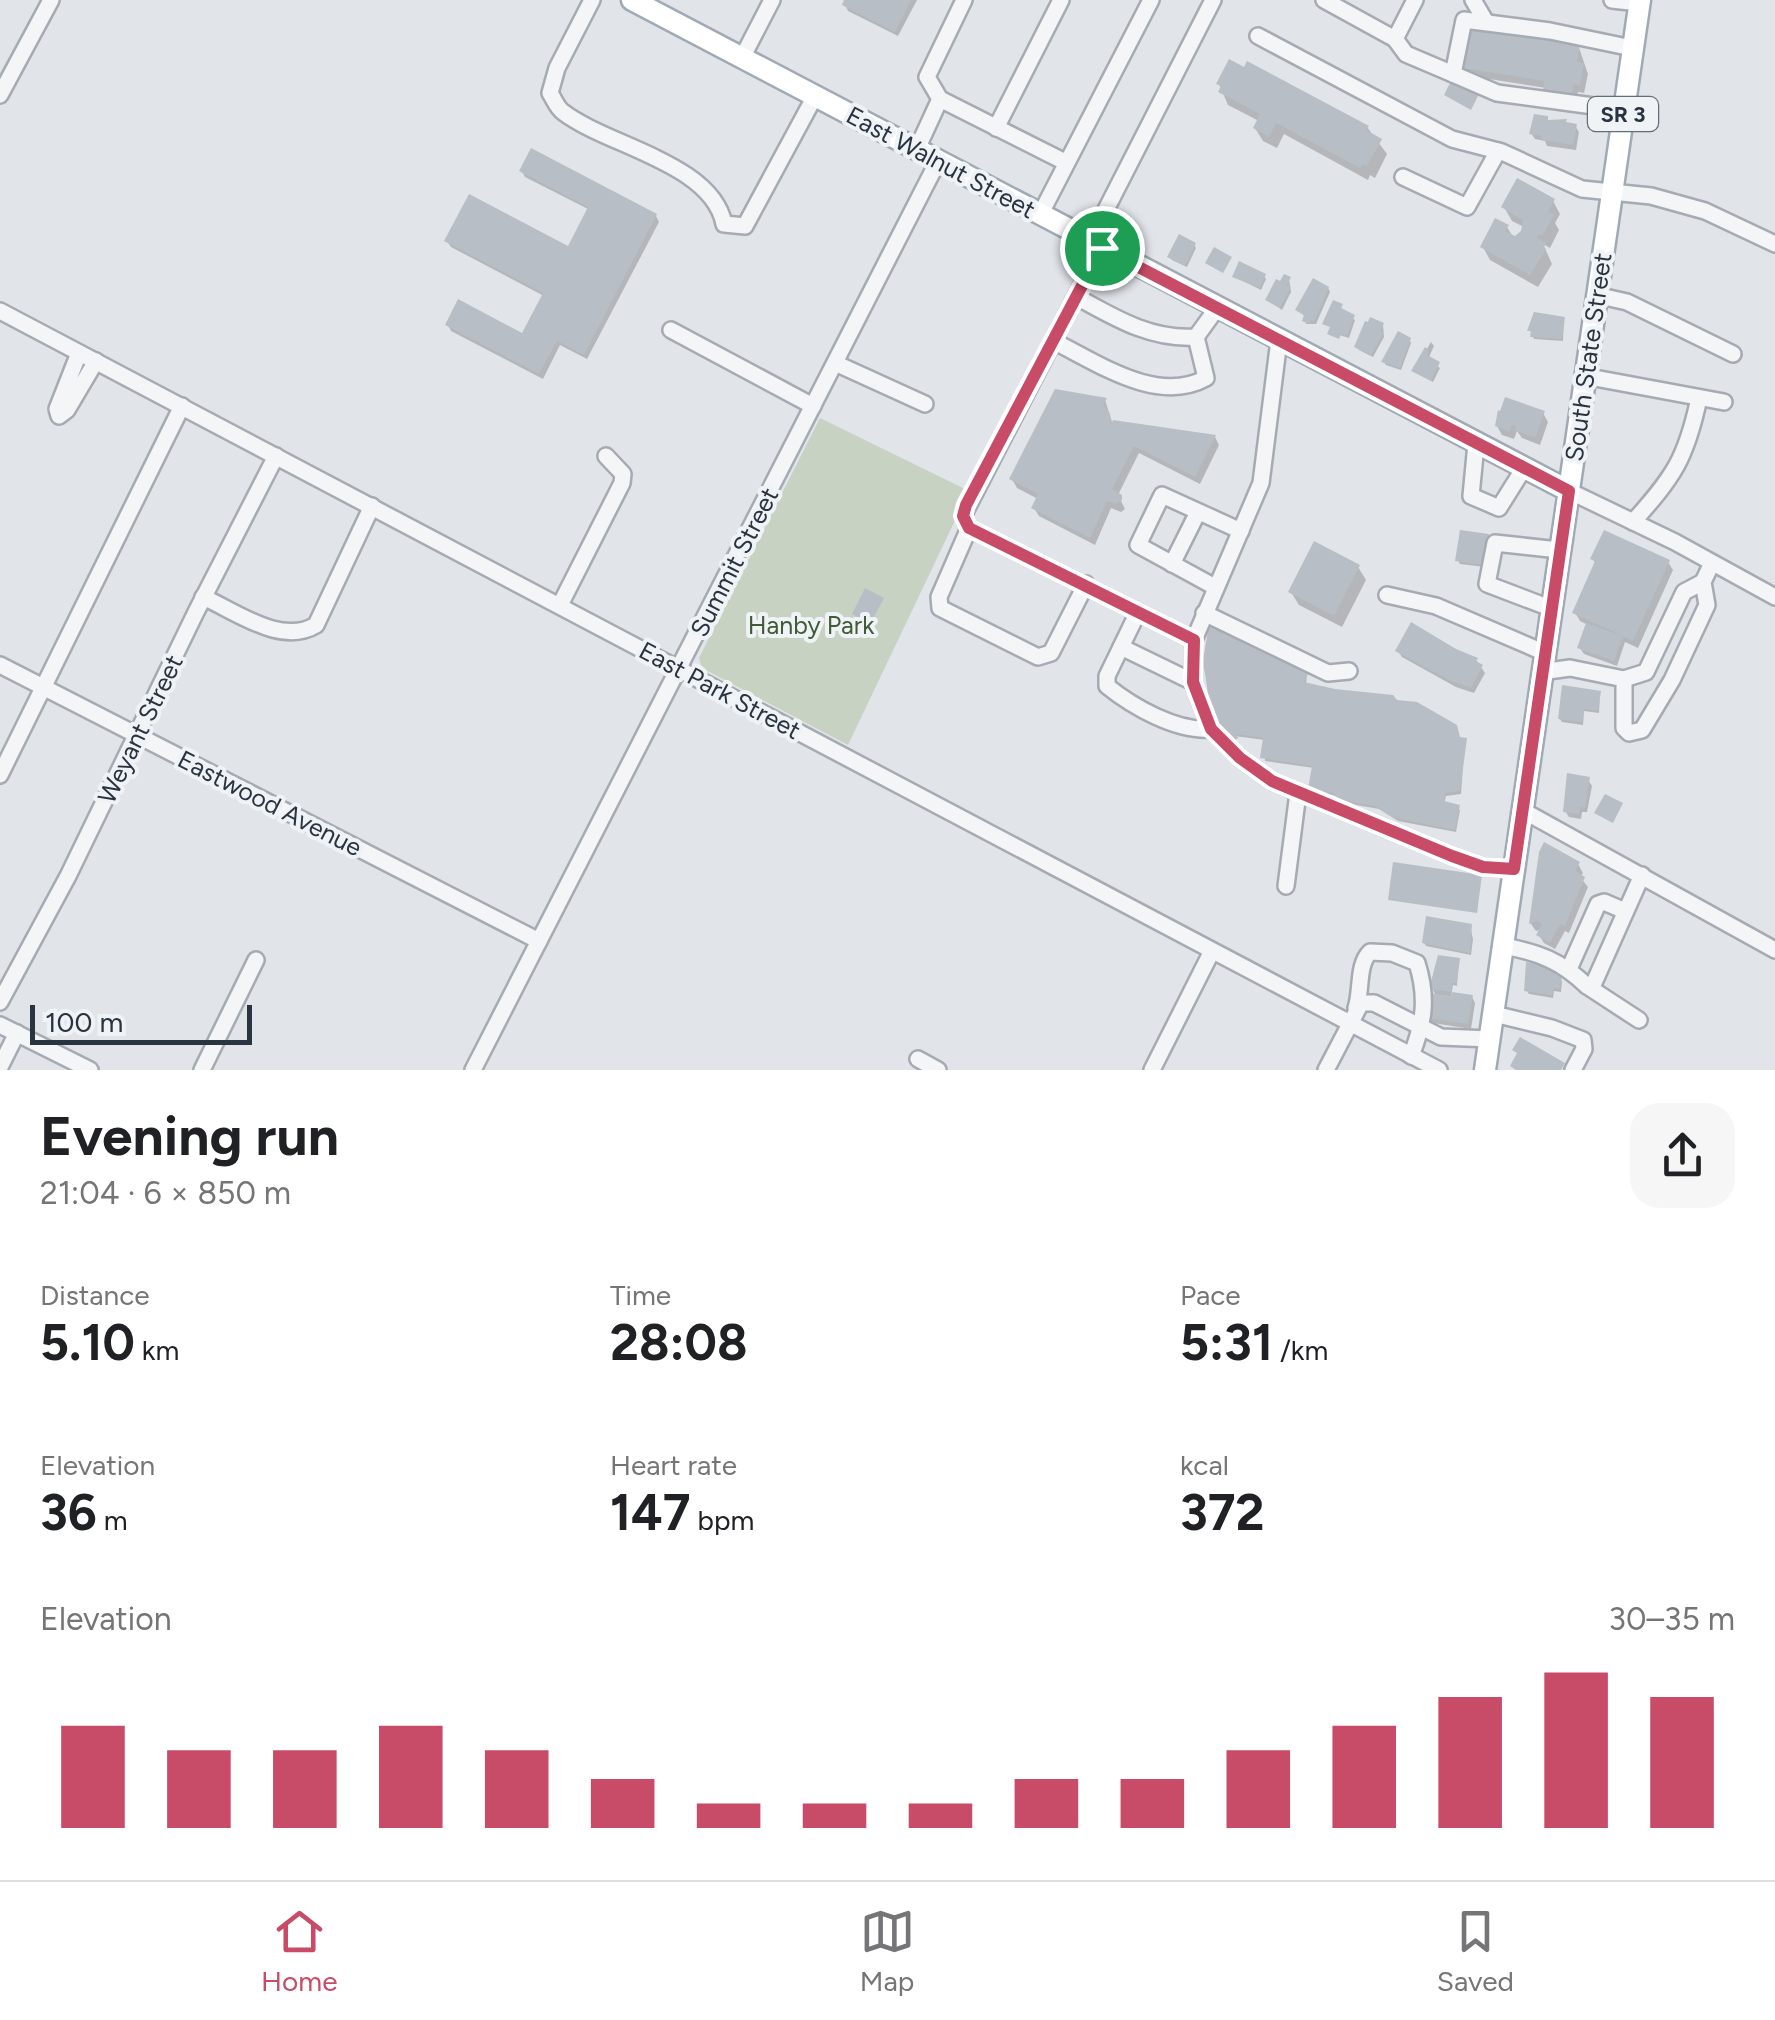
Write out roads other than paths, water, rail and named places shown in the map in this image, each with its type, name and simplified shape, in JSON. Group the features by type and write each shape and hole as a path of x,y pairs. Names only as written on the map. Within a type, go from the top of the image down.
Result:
{"main road":[{"name":"East Walnut Street","path":"632,0 1569,491"},
{"name":"South State Street","path":"1486,1070 1639,2"}],"street":[{"path":"592,0 557,68 550,93 560,111 671,167 721,207 724,224 745,226 816,96"},
{"path":"742,58 772,0"},
{"path":"964,0 927,76 940,99 1066,162"},
{"path":"996,128 1061,0"},
{"path":"1040,215 1150,0"},
{"path":"1194,640 969,528 963,516 1055,342 1096,244 1213,0"},
{"path":"1324,0 1396,38 1406,54 1497,94 1624,110"},
{"path":"1396,38 1415,0"},
{"path":"1474,0 1486,22"},
{"path":"1612,0 1639,2"},
{"path":"0,95 49,1"},
{"path":"1454,74 1464,20 1632,48"},
{"path":"1258,36 1452,139 1498,151 1582,189 1651,196 1705,211 1775,244"},
{"path":"917,149 940,99"},
{"path":"1403,177 1467,207 1498,151"},
{"name":"Summit Street","path":"473,1070 938,161"},
{"path":"1596,295 1627,302 1733,354"},
{"path":"1076,297 1148,333 1196,337"},
{"path":"1196,337 1217,308"},
{"name":"East Park Street","path":"0,310 1212,950 1352,1017 1439,1070"},
{"path":"672,330 813,406"},
{"path":"1055,342 1138,382 1155,386 1204,380 1196,337"},
{"path":"1279,340 1261,483 1194,640 1193,682 1211,729 1240,758 1272,781 1452,856 1483,867 1514,869"},
{"path":"79,353 56,408 59,416 67,410 96,362"},
{"path":"835,362 925,404"},
{"path":"1584,376 1724,402"},
{"path":"1633,522 1676,472 1692,432 1699,398"},
{"path":"0,775 182,406"},
{"path":"1476,444 1470,496 1499,508"},
{"name":"Weyant Street","path":"0,1002 68,876 276,456"},
{"path":"560,605 623,474 606,456"},
{"path":"1524,468 1499,508 1487,584 1550,608"},
{"path":"1569,491 1775,597"},
{"path":"1215,587 1138,545 1162,495 1241,531"},
{"path":"203,597 281,632 303,633 316,625 372,506"},
{"path":"1172,564 1198,512"},
{"path":"969,528 939,597 940,608 1038,657 1051,653 1086,584"},
{"path":"1496,542 1559,550"},
{"path":"1624,680 1624,728 1629,733 1642,730 1672,680 1707,604 1703,582 1712,563"},
{"path":"1387,596 1436,606 1542,662 1624,680 1646,672 1684,592 1703,582"},
{"path":"1138,612 1107,676 1107,686 1119,696 1190,731 1211,729"},
{"path":"1204,613 1328,673 1349,671"},
{"path":"1121,647 1193,682"},
{"name":"Eastwood Avenue","path":"0,665 539,941"},
{"path":"1286,886 1298,793"},
{"path":"1522,810 1775,950"},
{"path":"1587,986 1593,985 1642,875"},
{"path":"1569,969 1598,904 1604,902 1624,911"},
{"path":"1503,946 1541,953 1639,1020"},
{"path":"1152,1070 1212,950"},
{"path":"1352,1017 1365,956 1381,952 1410,958 1417,963 1424,990 1421,1029 1411,1056"},
{"path":"202,1070 256,960"},
{"path":"1326,1070 1361,1004 1374,1004 1441,1037 1490,1039"},
{"path":"1494,1014 1552,1028 1582,1040 1584,1049 1573,1070"},
{"path":"0,1025 90,1070"},
{"path":"0,1066 17,1033"},
{"path":"918,1059 938,1070"}],"park label":[{"name":"Hanby Park","path":"811,625"}]}
